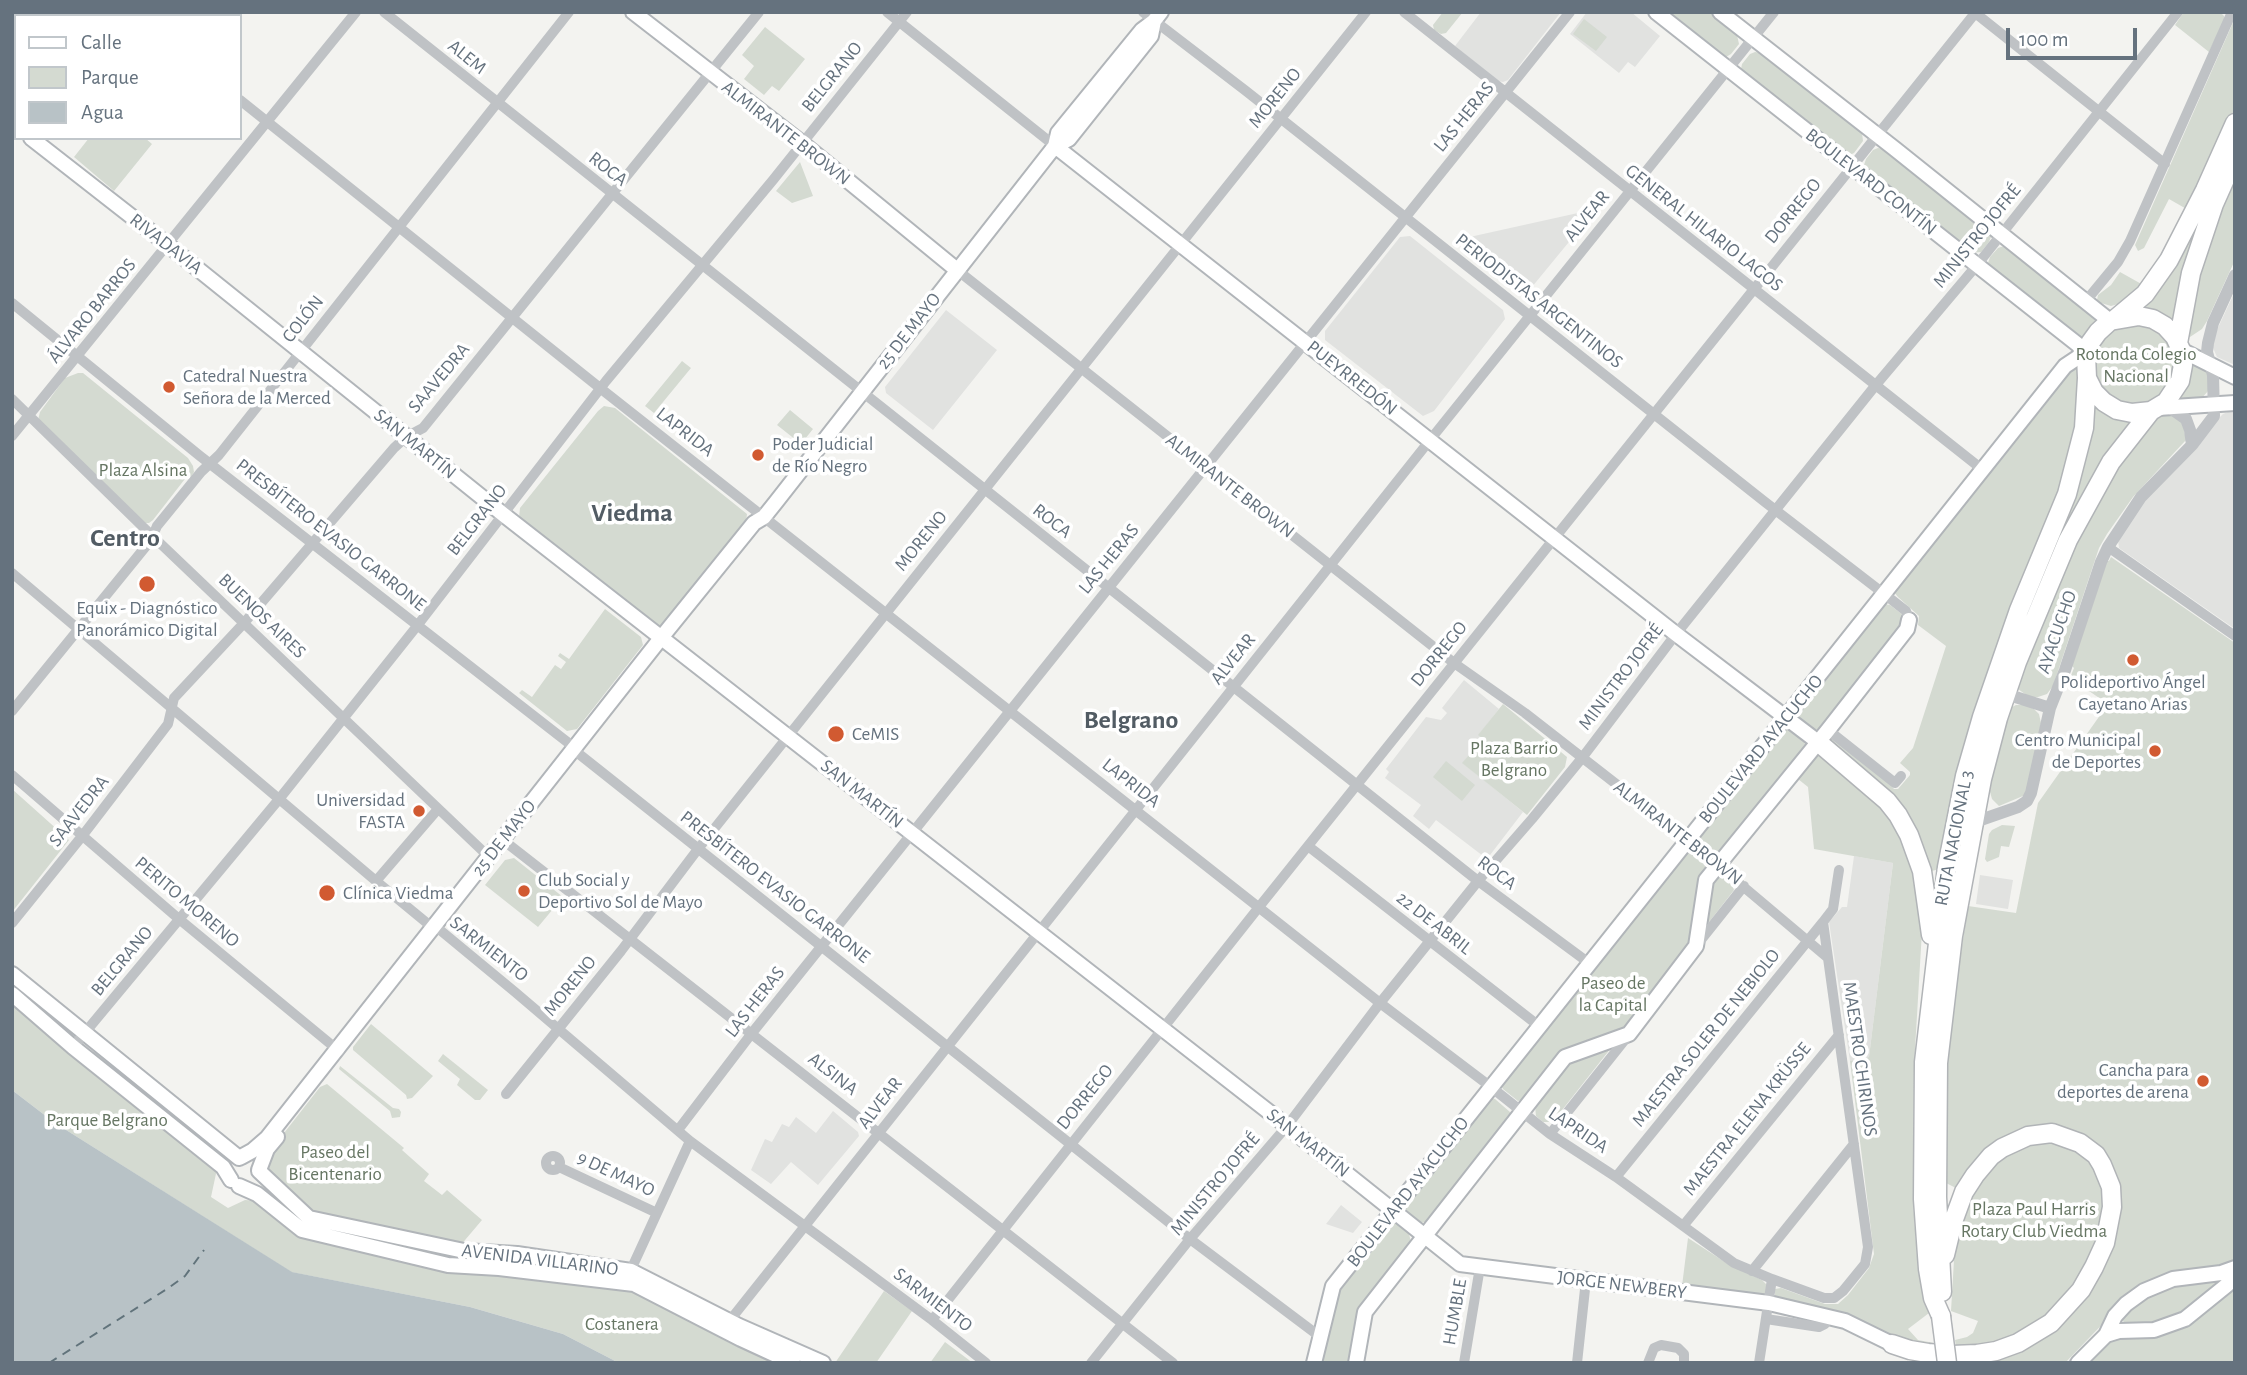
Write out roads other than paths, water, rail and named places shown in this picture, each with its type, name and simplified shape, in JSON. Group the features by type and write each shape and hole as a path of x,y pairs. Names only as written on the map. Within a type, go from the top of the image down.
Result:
{"highway":[{"path":"2086,352 2098,332 2145,294 2169,260 2235,123"},
{"name":"RUTA NACIONAL 3","path":"1947,1363 1941,1316 1943,1297 1937,1197 1938,1063 1953,936 1972,823 1988,756 2006,694 2035,615 2068,540 2110,461 2160,409 2180,380 2183,365 2179,346 2191,273 2214,204 2235,157"},
{"path":"2112,320 2139,316 2153,319 2165,326 2179,346"},
{"name":"RUTA NACIONAL 3","path":"1941,1316 1933,1298 1928,1269 1923,1199 1924,1062 1947,867 1965,776 1982,717 2020,610 2067,494 2084,428 2086,352"},
{"path":"2087,378 2104,402 2117,410 2132,413 2160,409"},
{"path":"1823,736 1887,801 1909,835 1922,871 1931,931 1933,972"},
{"path":"1892,1344 1928,1353 1977,1354 2018,1343 2051,1323 2081,1290 2105,1242 2112,1207 2111,1187 2096,1155 2080,1143 2052,1133 2028,1136 2002,1148 1983,1166 1964,1192 1941,1269"}],"main road":[{"name":"ALMIRANTE BROWN","path":"633,12 802,143 957,270"},
{"name":"BOULEVARD CONTÍN","path":"1656,12 2086,352"},
{"name":"BOULEVARD CONTÍN","path":"1720,12 2085,302 2112,320"},
{"name":"25 DE MAYO","path":"240,1158 267,1138 339,1051 664,640 760,527 764,517 1055,146 1058,133 1153,15"},
{"name":"RIVADAVIA","path":"34,140 299,351"},
{"name":"PUEYRREDÓN","path":"1055,146 1676,634 1786,717 1823,736"},
{"path":"2179,346 2210,366 2235,377"},
{"name":"SAN MARTÍN","path":"299,351 503,515 1287,1126 1424,1236"},
{"name":"BOULEVARD AYACUCHO","path":"1314,1363 1333,1286 2065,366 2086,352"},
{"path":"2160,409 2235,403"},
{"name":"BOULEVARD AYACUCHO","path":"1356,1363 1365,1312 1565,1057 1629,1034 1696,946 1706,880 1907,629 1909,620"},
{"name":"25 DE MAYO","path":"437,929 489,857 506,842"},
{"path":"12,974 240,1158 252,1159 259,1171"},
{"name":"AVENIDA VILLARINO","path":"12,994 73,1047 223,1167 235,1183 257,1194 302,1230 448,1265 628,1277"},
{"name":"25 DE MAYO","path":"235,1183 252,1185 258,1178 267,1149 339,1051"},
{"path":"235,1183 230,1167 240,1158"},
{"name":"AVENIDA VILLARINO","path":"259,1171 309,1219 464,1251 517,1254 628,1277 727,1325 793,1363"},
{"name":"JORGE NEWBERY","path":"1424,1236 1460,1264 1769,1303 1845,1321 1892,1344"},
{"path":"2106,1335 2119,1331 2154,1330 2185,1320 2227,1285 2235,1270"},
{"path":"2078,1363 2106,1335 2119,1312 2144,1291 2173,1279 2235,1270"},
{"name":"AVENIDA VILLARINO","path":"727,1325 823,1363"}],"street":[{"name":"ÁLVARO BARROS","path":"12,436 356,12"},
{"name":"ALEM","path":"384,12 496,103"},
{"name":"COLÓN","path":"12,711 151,540 164,517 219,455 569,12"},
{"name":"SAAVEDRA","path":"12,923 168,724 174,698 244,623 394,447 423,428 759,12"},
{"name":"PUEYRREDÓN","path":"887,12 1055,146"},
{"name":"BELGRANO","path":"73,1047 344,718 600,388 907,12"},
{"name":"MORENO","path":"506,1094 886,612 1366,12"},
{"name":"GENERAL HILARIO LAGOS","path":"1404,12 1983,470"},
{"name":"LAS HERAS","path":"678,1130 752,1033 1570,12"},
{"name":"ALVEAR","path":"727,1325 1330,565 1774,12"},
{"name":"MINISTRO JOFRÉ","path":"1091,1363 1190,1239 1287,1126 1380,1003 1582,758 1775,510 1977,265 2178,12"},
{"path":"2085,302 2118,262 2130,241 2232,12"},
{"path":"1975,13 2165,164"},
{"name":"DORREGO","path":"932,1320 1356,785 1975,13"},
{"name":"PERIODISTAS ARGENTINOS","path":"1153,15 1405,218 1906,611 1909,620"},
{"name":"LAPRIDA","path":"242,102 600,388 1550,1134 1616,1177 1734,1263 1824,1298 1834,1298"},
{"name":"ROCA","path":"496,103 1478,881 1589,963"},
{"name":"ALMIRANTE BROWN","path":"957,270 1454,663 1525,713 1688,840 1828,958"},
{"path":"2215,404 2213,375 2207,352 2209,335 2235,275"},
{"name":"PRESBÍTERO EVASIO GARRONE","path":"12,303 144,411 577,751 1190,1239 1319,1336"},
{"name":"BUENOS AIRES","path":"12,398 489,857"},
{"name":"AYACUCHO","path":"1972,823 2018,807 2027,801 2050,708 2108,547 2141,497 2192,444 2214,416 2215,404"},
{"path":"2160,409 2186,419 2192,444"},
{"path":"2108,547 2235,636"},
{"name":"SARMIENTO","path":"12,573 376,881 559,1028 690,1141 986,1363"},
{"path":"2006,694 2050,708"},
{"path":"1823,736 1895,783 1901,776"},
{"name":"PERITO MORENO","path":"12,775 179,919 339,1051"},
{"path":"376,881 438,809"},
{"name":"ALSINA","path":"506,842 1173,1363"},
{"name":"22 DE ABRIL","path":"1308,846 1539,1026"},
{"path":"1823,922 1833,909 1839,870"},
{"name":"BOULEVARD AYACUCHO","path":"1696,946 1744,886"},
{"name":"MAESTRA SOLER DE NEBIOLO","path":"1616,1177 1823,922"},
{"name":"MAESTRO CHIRINOS","path":"1823,922 1868,1256 1865,1264 1834,1298"},
{"name":"BOULEVARD AYACUCHO","path":"1550,1134 1629,1034"},
{"name":"MAESTRA ELENA KRÜSSE","path":"1682,1226 1839,1035"},
{"path":"628,1277 690,1141"},
{"path":"1752,1270 1854,1144"},
{"name":"9 DE MAYO","path":"559,1167 657,1213"},
{"name":"HUMBLE","path":"1464,1363 1480,1267"},
{"path":"1759,1363 1772,1279"},
{"path":"1577,1363 1586,1280"},
{"path":"1766,1319 1819,1327 1825,1324 1828,1316"},
{"path":"1648,1363 1654,1348 1661,1345 1678,1348 1684,1354 1684,1363"}],"water":[{"path":"12,1090 55,1123 292,1272 470,1307 563,1334 619,1363 12,1363"}],"place":[{"name":"Catedral Nuestra Señora de la Merced","path":"169,387"},
{"name":"Poder Judicial de Río Negro","path":"758,455"},
{"name":"Equix - Diagnóstico Panorámico Digital","path":"147,584"},
{"name":"Polideportivo Ángel Cayetano Arias","path":"2133,660"},
{"name":"CeMIS","path":"836,734"},
{"name":"Centro Municipal de Deportes","path":"2155,751"},
{"name":"Universidad FASTA","path":"419,811"},
{"name":"Club Social y Deportivo Sol de Mayo","path":"524,891"},
{"name":"Clínica Viedma","path":"327,893"},
{"name":"Cancha para deportes de arena","path":"2203,1081"}],"district":[{"name":"Viedma","path":"632,513"},
{"name":"Centro","path":"125,538"},
{"name":"Belgrano","path":"1131,720"}],"park label":[{"name":"Rotonda Colegio Nacional","path":"2136,365"},
{"name":"Plaza Alsina","path":"143,470"},
{"name":"Plaza Barrio Belgrano","path":"1514,759"},
{"name":"Paseo de la Capital","path":"1613,994"},
{"name":"Parque Belgrano","path":"107,1120"},
{"name":"Paseo del Bicentenario","path":"335,1163"},
{"name":"Plaza Paul Harris Rotary Club Viedma","path":"2034,1220"},
{"name":"Costanera","path":"622,1324"}]}
